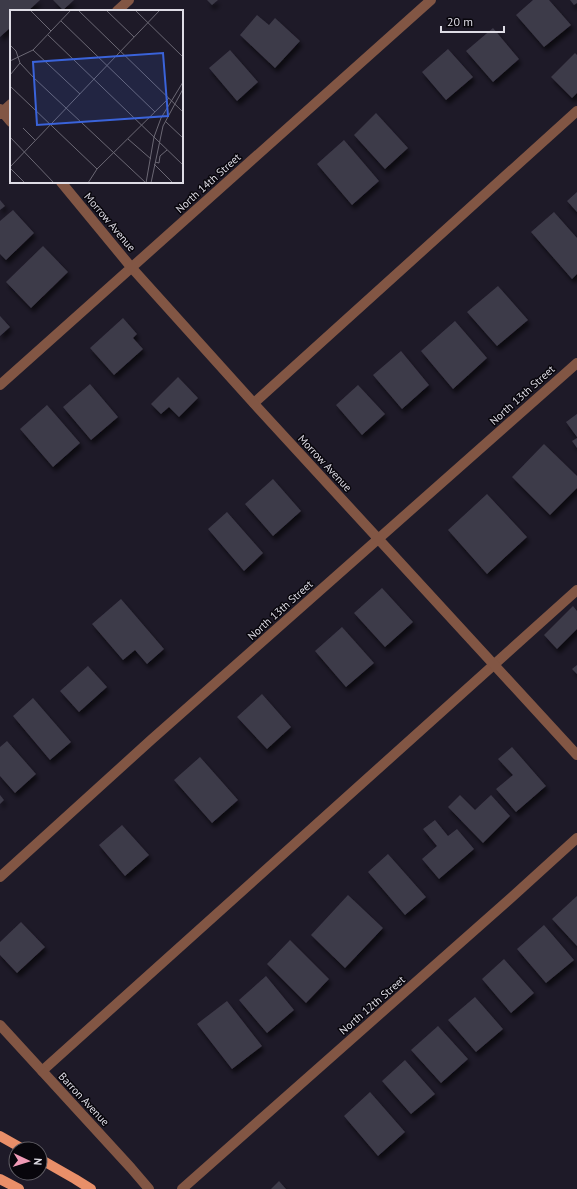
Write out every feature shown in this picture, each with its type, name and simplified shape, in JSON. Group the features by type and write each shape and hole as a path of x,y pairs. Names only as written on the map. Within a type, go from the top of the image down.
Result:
{"main road":[{"path":"0,1136 9,1141"},
{"path":"48,1164 91,1189"},
{"path":"0,1179 19,1189"}],"street":[{"path":"118,10 129,0"},
{"name":"North 14th Street","path":"0,385 431,0"},
{"path":"10,105 1,112 10,121"},
{"path":"254,403 577,111"},
{"name":"Morrow Avenue","path":"62,183 131,267 577,756"},
{"name":"North 13th Street","path":"0,877 151,740 577,363"},
{"path":"42,1071 577,590"},
{"name":"North 12th Street","path":"182,1189 501,908 577,838"},
{"name":"Barron Avenue","path":"0,1025 131,1168 148,1189"}],"building":[{"path":"0,0 40,0 29,10 10,10 10,28 0,37"},
{"path":"53,0 74,0 63,10"},
{"path":"207,0 218,0 212,5"},
{"path":"533,0 549,0 571,25 544,47 516,15"},
{"path":"570,0 577,0 577,3 574,5"},
{"path":"257,15 269,25 275,18 300,41 275,68 240,35"},
{"path":"493,28 519,59 493,82 466,51"},
{"path":"448,49 473,77 446,100 422,72"},
{"path":"230,50 258,82 237,101 209,68"},
{"path":"575,53 577,55 577,93 572,98 551,77"},
{"path":"376,113 408,148 385,169 354,135"},
{"path":"344,140 379,181 352,205 317,164"},
{"path":"577,192 577,212 567,201"},
{"path":"0,200 5,206 0,210"},
{"path":"13,210 34,233 6,260 0,254 0,221"},
{"path":"554,212 577,238 577,274 572,279 531,232"},
{"path":"43,246 68,272 31,308 6,282"},
{"path":"498,286 528,320 497,346 467,312"},
{"path":"0,316 10,327 0,336"},
{"path":"123,318 137,334 133,338 143,349 114,375 90,348"},
{"path":"455,321 487,358 453,389 421,351"},
{"path":"401,351 429,385 402,409 373,375"},
{"path":"178,377 198,398 179,417 169,407 161,414 151,404"},
{"path":"90,384 118,417 91,440 63,407"},
{"path":"358,385 385,414 362,435 336,405"},
{"path":"47,405 80,443 53,467 20,429"},
{"path":"577,414 577,437 566,422"},
{"path":"577,438 577,448 572,441"},
{"path":"544,444 577,476 577,488 550,515 512,477"},
{"path":"273,479 301,511 273,536 245,504"},
{"path":"487,494 527,537 487,574 448,530"},
{"path":"227,512 263,553 244,571 208,529"},
{"path":"382,588 413,622 385,647 354,613"},
{"path":"121,599 164,649 147,664 135,650 123,660 92,624"},
{"path":"573,606 577,611 577,629 557,649 544,635"},
{"path":"342,627 374,663 346,687 315,651"},
{"path":"577,665 577,674 572,669"},
{"path":"88,666 107,687 79,712 60,691"},
{"path":"262,694 291,727 267,749 237,717"},
{"path":"33,698 71,742 50,760 13,716"},
{"path":"7,741 36,774 15,793 0,776 0,747"},
{"path":"512,747 546,786 516,812 496,789 513,775 498,759"},
{"path":"200,757 238,800 212,823 174,780"},
{"path":"0,795 4,800 0,804"},
{"path":"460,795 475,810 491,795 510,816 483,843 448,807"},
{"path":"435,820 448,836 457,829 474,849 439,879 422,859 437,846 423,829"},
{"path":"122,825 149,855 125,876 99,845"},
{"path":"388,854 426,897 405,915 368,872"},
{"path":"348,895 383,928 345,968 311,935"},
{"path":"577,896 577,946 552,919"},
{"path":"21,922 45,947 17,973 0,955 0,942"},
{"path":"544,925 574,960 546,983 517,949"},
{"path":"290,940 329,979 306,1003 267,964"},
{"path":"504,959 534,993 511,1013 482,979"},
{"path":"266,976 294,1010 267,1033 239,1000"},
{"path":"475,997 503,1029 476,1052 448,1020"},
{"path":"227,1001 262,1046 232,1069 197,1024"},
{"path":"438,1026 468,1059 441,1083 411,1050"},
{"path":"405,1060 435,1094 411,1114 382,1081"},
{"path":"370,1092 405,1132 378,1156 344,1116"},
{"path":"279,1181 286,1189 271,1189"}]}
